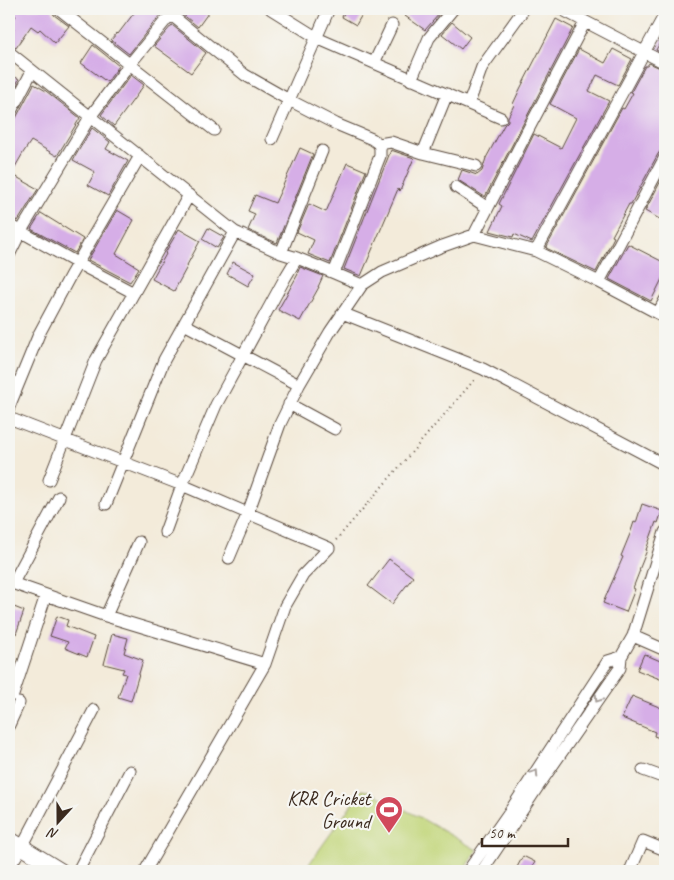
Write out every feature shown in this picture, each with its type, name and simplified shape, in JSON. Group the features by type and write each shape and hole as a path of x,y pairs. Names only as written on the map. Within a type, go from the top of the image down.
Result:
{"street":[{"path":"59,9 214,130"},
{"path":"271,9 316,38 501,118"},
{"path":"272,139 329,9"},
{"path":"411,80 429,38 453,9"},
{"path":"469,103 482,67 524,9"},
{"path":"561,9 665,63"},
{"path":"9,255 90,116 170,11 245,74 289,100 379,144 380,156 334,273"},
{"path":"536,251 665,14"},
{"path":"474,235 585,22"},
{"path":"374,63 392,24"},
{"path":"9,52 235,232 281,253 362,285"},
{"path":"9,115 32,72"},
{"path":"423,153 447,94"},
{"path":"379,144 391,142 423,153 476,166"},
{"path":"281,253 322,151"},
{"path":"9,407 39,334 77,263 140,156"},
{"path":"599,282 665,158"},
{"path":"456,187 488,208"},
{"path":"49,480 96,360 189,195"},
{"path":"9,225 134,293"},
{"path":"106,504 164,360 235,232"},
{"path":"229,558 280,424 299,385 330,332 362,285 382,272 474,235 536,251 662,315 665,300"},
{"path":"165,532 182,485 216,405 297,258"},
{"path":"342,313 483,369 665,465"},
{"path":"184,324 299,385"},
{"path":"289,404 335,429"},
{"path":"9,418 182,485 329,548 304,575 285,606 265,664 145,871"},
{"path":"59,496 11,582 106,616 265,664"},
{"path":"482,871 495,842 526,795 558,748 620,668 621,657 633,636 665,532"},
{"path":"106,616 138,542"},
{"path":"9,725 46,595"},
{"path":"633,636 665,650"},
{"path":"9,867 22,847 94,710"},
{"path":"642,770 665,778"},
{"path":"78,871 130,771"},
{"path":"9,839 61,871"},
{"path":"630,871 643,841 665,850"},
{"path":"468,871 495,842"}],"path":[{"path":"329,548 483,369"}],"green space":[{"name":"KRR Cricket Ground","path":"362,790 369,791 419,817 477,850 463,871 304,871"}],"building":[{"path":"9,9 52,9 54,15 69,26 55,43 40,29 38,31 31,26 16,48 9,45 9,37 14,29 9,25 16,16"},
{"path":"137,9 155,9 160,15 129,54 111,40 118,34"},
{"path":"184,9 211,9 198,27 181,13"},
{"path":"346,9 364,11 356,25 342,17"},
{"path":"410,9 441,9 438,12 440,13 425,30 405,16"},
{"path":"556,19 573,28 485,197 458,180 462,170 477,175 482,171 486,158 508,121 520,89"},
{"path":"452,22 470,37 461,49 442,34"},
{"path":"172,25 206,53 191,73 154,46"},
{"path":"665,33 665,55 656,50"},
{"path":"93,45 119,66 107,82 81,63"},
{"path":"579,49 605,63 613,49 632,59 618,85 597,75 589,91 609,101 532,242 514,234 513,237 490,231 502,206 499,204 534,134 561,148 576,118 550,104"},
{"path":"649,63 665,70 665,150 661,150 658,154 631,204 629,204 596,272 546,248 622,108 624,109 633,93 631,92 645,66"},
{"path":"9,74 19,79 9,99"},
{"path":"131,75 144,85 114,126 101,115"},
{"path":"34,84 46,91 80,118 57,156 31,141 23,153 11,174 38,189 18,221 9,217 9,122 13,122 16,118"},
{"path":"92,128 110,142 106,149 128,161 108,196 88,185 95,172 73,160"},
{"path":"300,148 313,154 277,243 248,230 255,214 248,211 255,195 275,203"},
{"path":"391,150 414,158 400,191 398,189 361,276 344,269"},
{"path":"347,163 366,171 330,263 308,254 314,240 297,232 309,204 326,212"},
{"path":"665,173 665,222 645,211"},
{"path":"117,210 134,220 116,254 139,268 130,282 88,260"},
{"path":"41,213 83,239 75,253 31,229"},
{"path":"208,228 224,237 217,248 202,239"},
{"path":"179,229 200,241 174,291 152,279"},
{"path":"628,244 665,263 665,273 651,301 609,279"},
{"path":"233,262 255,274 248,286 227,274"},
{"path":"300,267 323,276 300,321 278,310"},
{"path":"642,504 662,511 646,550 633,588 635,589 626,612 603,603 623,557 621,556 634,522 636,523"},
{"path":"389,559 413,577 392,604 368,586"},
{"path":"9,605 24,611 16,634 9,631"},
{"path":"57,616 68,620 66,626 94,637 87,657 65,648 68,642 50,636"},
{"path":"112,634 128,638 124,653 143,660 131,701 118,697 126,674 122,673 124,669 104,664"},
{"path":"644,654 665,663 665,681 637,670"},
{"path":"632,696 665,708 665,740 654,736 655,732 622,718"},
{"path":"523,856 535,862 530,871 515,871"}],"place":[{"name":"KRR Cricket Ground","path":"389,834"}]}
